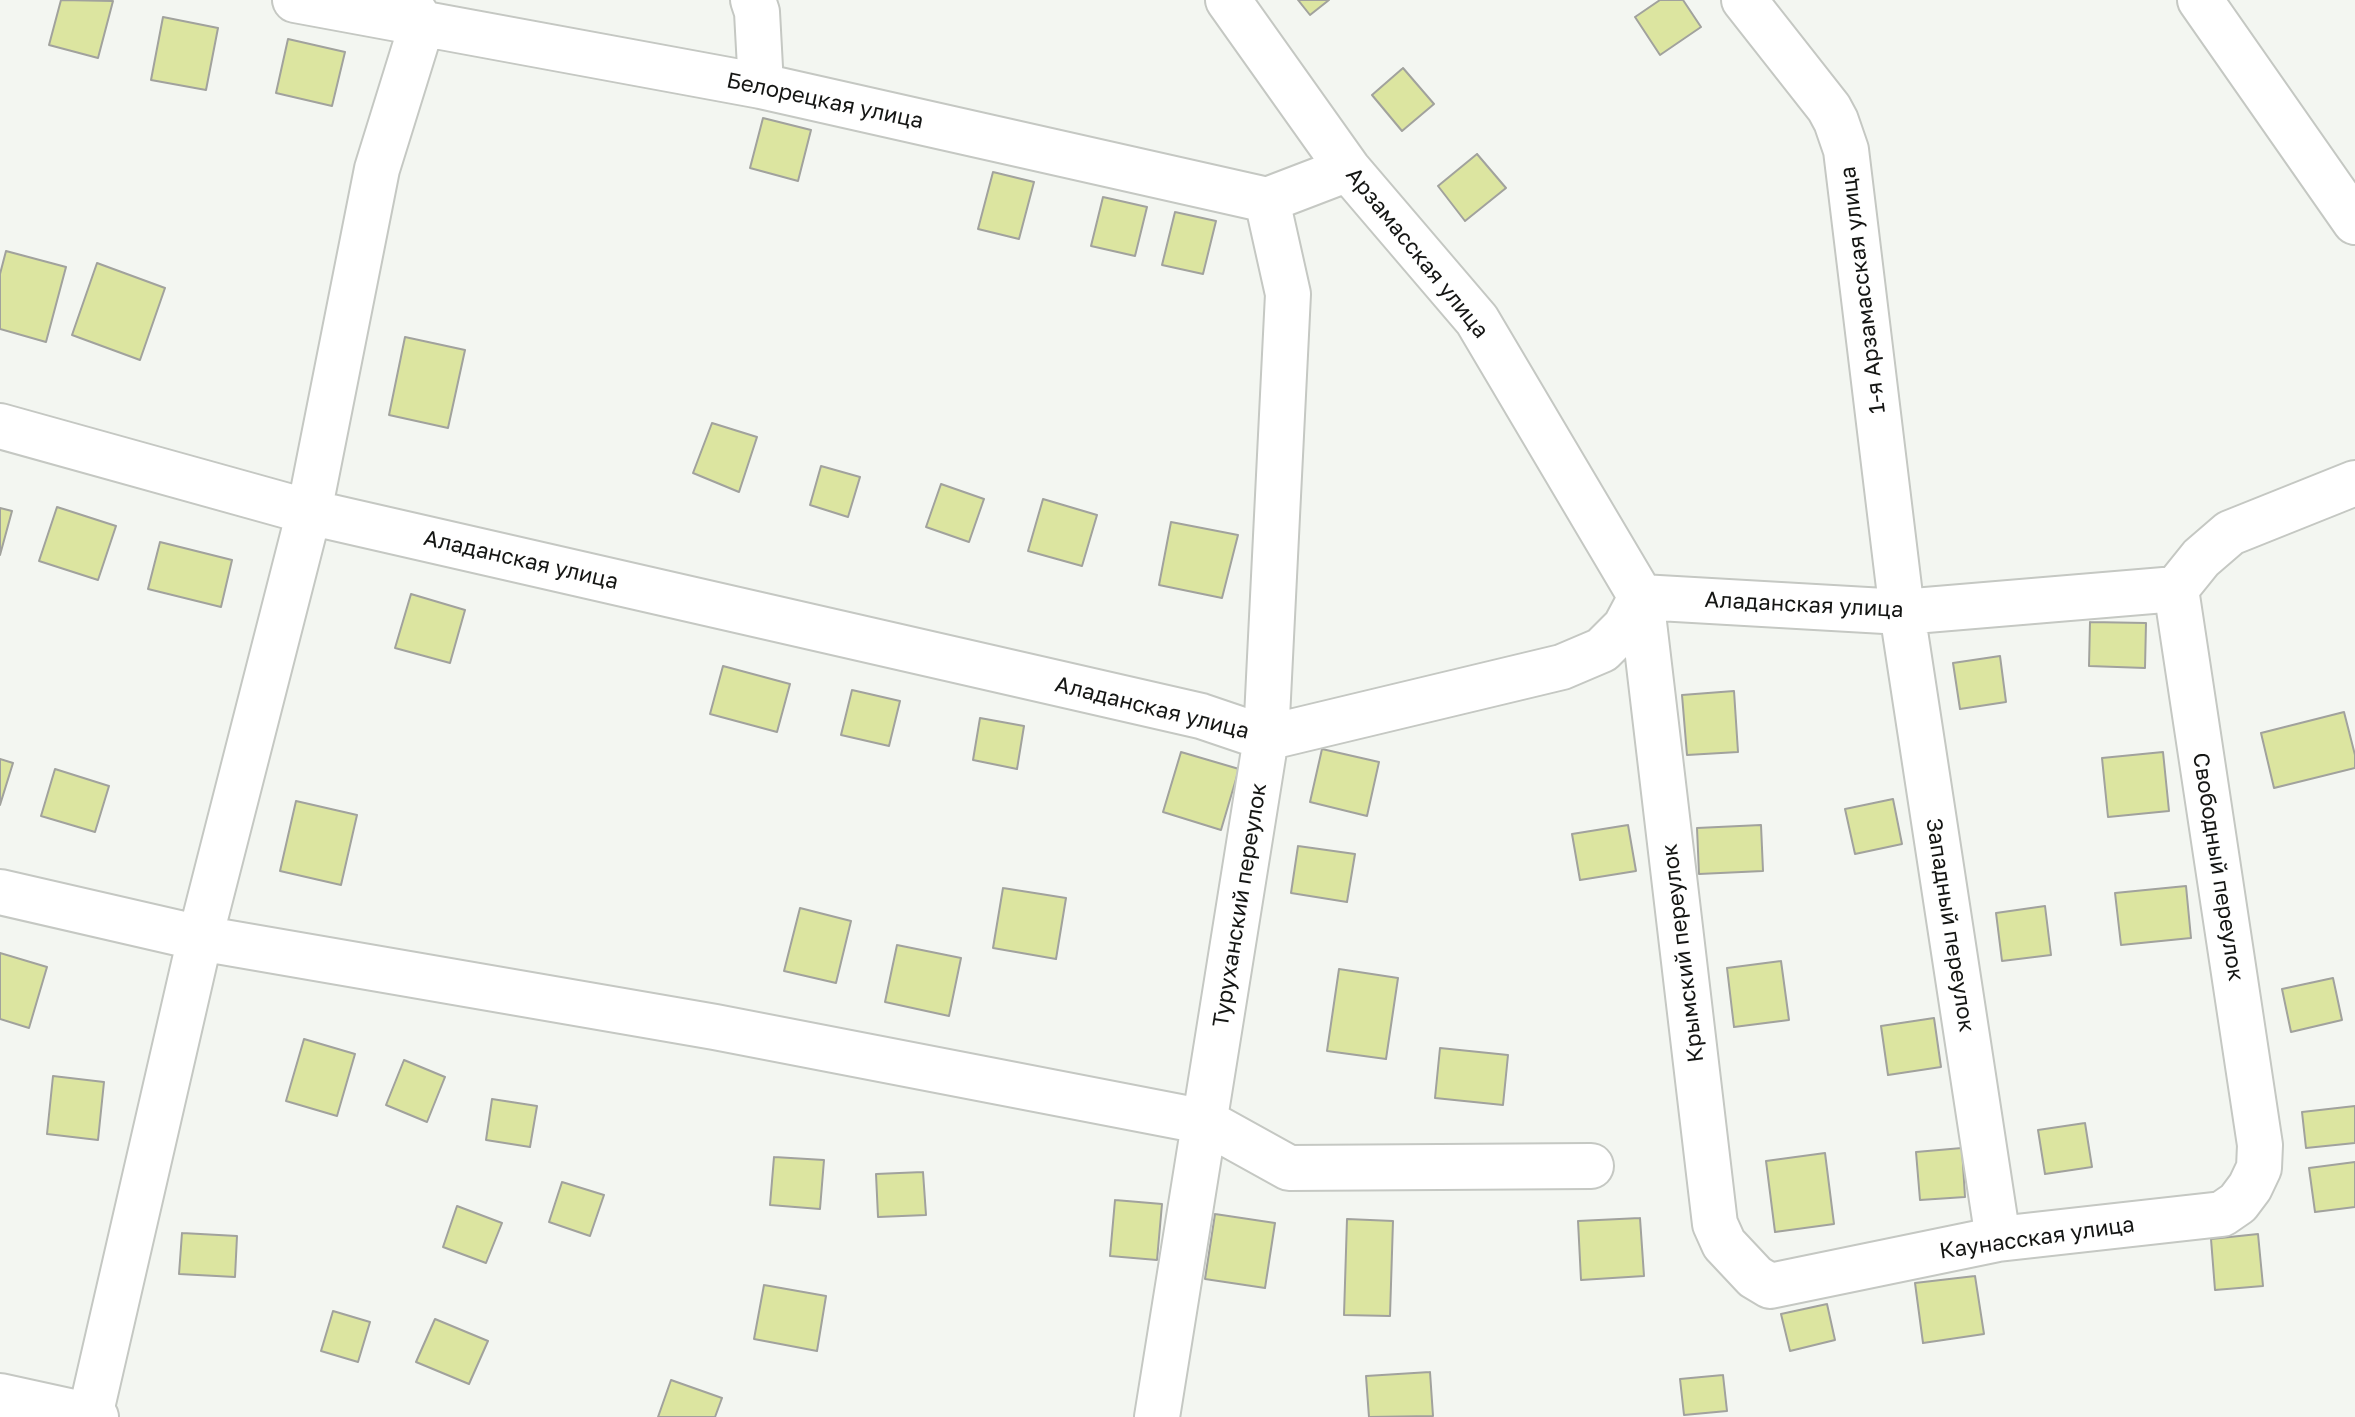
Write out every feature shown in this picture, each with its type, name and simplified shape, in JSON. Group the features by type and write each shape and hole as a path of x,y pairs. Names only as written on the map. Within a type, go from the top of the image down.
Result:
{"street":[{"name":"Белорецкая улица","path":"295,0 414,12 761,86 1267,200"},
{"path":"753,0 757,12 761,86"},
{"name":"Арзамасская улица","path":"1228,0 1348,169 1477,320 1641,597"},
{"name":"1-я Арзамасская улица","path":"1744,0 1829,108 1846,150 1902,612"},
{"path":"2200,0 2355,222"},
{"path":"0,1396 93,1416 200,938 309,512 377,169 414,12"},
{"path":"1267,200 1348,169"},
{"name":"Туруханский переулок","path":"1157,1417 1266,738 1288,294 1267,200"},
{"name":"Аладанская улица","path":"0,426 309,512 1201,716 1266,738 1562,667 1602,650 1625,627 1641,597 1902,612 2176,589"},
{"path":"2176,589 2201,558 2230,533 2355,483"},
{"name":"Свободный переулок","path":"2176,589 2260,1145"},
{"name":"Крымский переулок","path":"1641,597 1715,1224 1724,1244 1738,1261 1770,1286"},
{"name":"Западный переулок","path":"1902,612 1998,1239"},
{"path":"0,892 200,938 715,1027 1206,1122 1289,1168 1591,1166"},
{"name":"Каунасская улица","path":"1770,1286 1998,1239 2222,1214 2238,1203 2250,1187 2259,1168 2260,1145"}],"building":[{"path":"61,0 113,1 98,58 49,45"},
{"path":"1298,0 1329,0 1310,15"},
{"path":"1660,0 1683,0 1701,27 1660,55 1635,17"},
{"path":"163,17 218,28 206,90 151,80"},
{"path":"288,39 345,52 332,106 276,93"},
{"path":"1403,68 1434,104 1402,131 1372,95"},
{"path":"763,118 811,130 798,181 750,168"},
{"path":"1477,154 1506,188 1465,221 1438,186"},
{"path":"993,172 1034,182 1019,239 978,229"},
{"path":"1103,197 1147,207 1135,256 1091,246"},
{"path":"1175,212 1216,221 1203,274 1162,265"},
{"path":"6,251 66,267 46,342 0,329 0,274"},
{"path":"97,263 165,288 140,360 72,335"},
{"path":"405,337 465,350 448,428 389,415"},
{"path":"712,423 757,437 739,492 693,473"},
{"path":"821,466 860,477 848,517 810,505"},
{"path":"941,484 984,499 969,542 926,527"},
{"path":"1043,499 1097,515 1082,566 1028,551"},
{"path":"57,507 116,526 98,580 39,561"},
{"path":"0,508 12,511 0,555"},
{"path":"1171,522 1238,535 1222,598 1159,585"},
{"path":"160,542 232,560 221,607 148,589"},
{"path":"411,594 465,610 450,663 395,648"},
{"path":"2090,622 2146,623 2145,668 2089,666"},
{"path":"2000,656 2006,702 1960,709 1953,663"},
{"path":"723,666 790,684 777,732 710,714"},
{"path":"852,690 900,701 889,746 841,735"},
{"path":"1734,691 1738,752 1687,755 1682,695"},
{"path":"2344,712 2355,755 2355,768 2274,788 2261,733"},
{"path":"980,718 1024,726 1017,769 973,760"},
{"path":"1322,749 1379,762 1367,816 1310,802"},
{"path":"1181,752 1239,769 1221,830 1163,812"},
{"path":"2163,752 2169,811 2108,817 2102,758"},
{"path":"0,759 13,763 0,805"},
{"path":"55,769 109,786 95,832 41,816"},
{"path":"1893,799 1902,844 1855,854 1845,809"},
{"path":"296,801 357,815 341,885 280,871"},
{"path":"1628,825 1636,871 1580,880 1572,834"},
{"path":"1761,825 1763,871 1699,874 1697,828"},
{"path":"1298,846 1355,854 1347,902 1291,893"},
{"path":"2186,886 2191,938 2121,945 2115,893"},
{"path":"1003,888 1066,898 1056,959 993,948"},
{"path":"2045,906 2051,955 2002,961 1996,913"},
{"path":"800,908 851,921 836,983 784,971"},
{"path":"897,945 961,958 949,1016 885,1002"},
{"path":"0,953 47,967 29,1028 0,1019"},
{"path":"1781,961 1789,1020 1734,1027 1727,968"},
{"path":"1339,969 1398,978 1386,1059 1327,1051"},
{"path":"2333,978 2342,1020 2291,1032 2282,989"},
{"path":"1934,1018 1941,1067 1888,1075 1881,1026"},
{"path":"304,1039 355,1054 337,1116 286,1101"},
{"path":"1440,1048 1508,1055 1503,1105 1435,1098"},
{"path":"404,1060 445,1077 427,1122 386,1105"},
{"path":"53,1076 104,1082 98,1140 47,1134"},
{"path":"492,1099 537,1106 530,1147 486,1140"},
{"path":"2355,1106 2355,1143 2306,1148 2302,1112"},
{"path":"2085,1123 2092,1167 2045,1174 2038,1130"},
{"path":"1962,1148 1965,1197 1920,1200 1916,1152"},
{"path":"1825,1153 1834,1224 1775,1232 1766,1161"},
{"path":"774,1157 824,1160 820,1209 770,1205"},
{"path":"2355,1162 2355,1207 2315,1212 2309,1168"},
{"path":"923,1172 926,1215 878,1217 876,1174"},
{"path":"562,1182 604,1195 590,1236 549,1222"},
{"path":"1115,1200 1162,1204 1157,1260 1110,1256"},
{"path":"457,1206 502,1223 486,1263 443,1247"},
{"path":"1215,1214 1275,1223 1265,1288 1205,1279"},
{"path":"1640,1218 1644,1276 1581,1280 1578,1221"},
{"path":"1347,1219 1393,1221 1390,1316 1344,1315"},
{"path":"182,1233 237,1236 235,1277 179,1274"},
{"path":"2258,1234 2263,1286 2215,1290 2211,1239"},
{"path":"1975,1276 1984,1334 1923,1343 1915,1283"},
{"path":"764,1285 826,1296 817,1351 754,1339"},
{"path":"1827,1304 1835,1340 1790,1351 1781,1314"},
{"path":"333,1311 370,1322 358,1362 321,1351"},
{"path":"435,1319 488,1341 469,1384 416,1362"},
{"path":"1430,1372 1433,1416 1369,1417 1366,1376"},
{"path":"1723,1375 1727,1411 1684,1415 1680,1379"},
{"path":"671,1380 722,1398 715,1417 658,1417"}]}
